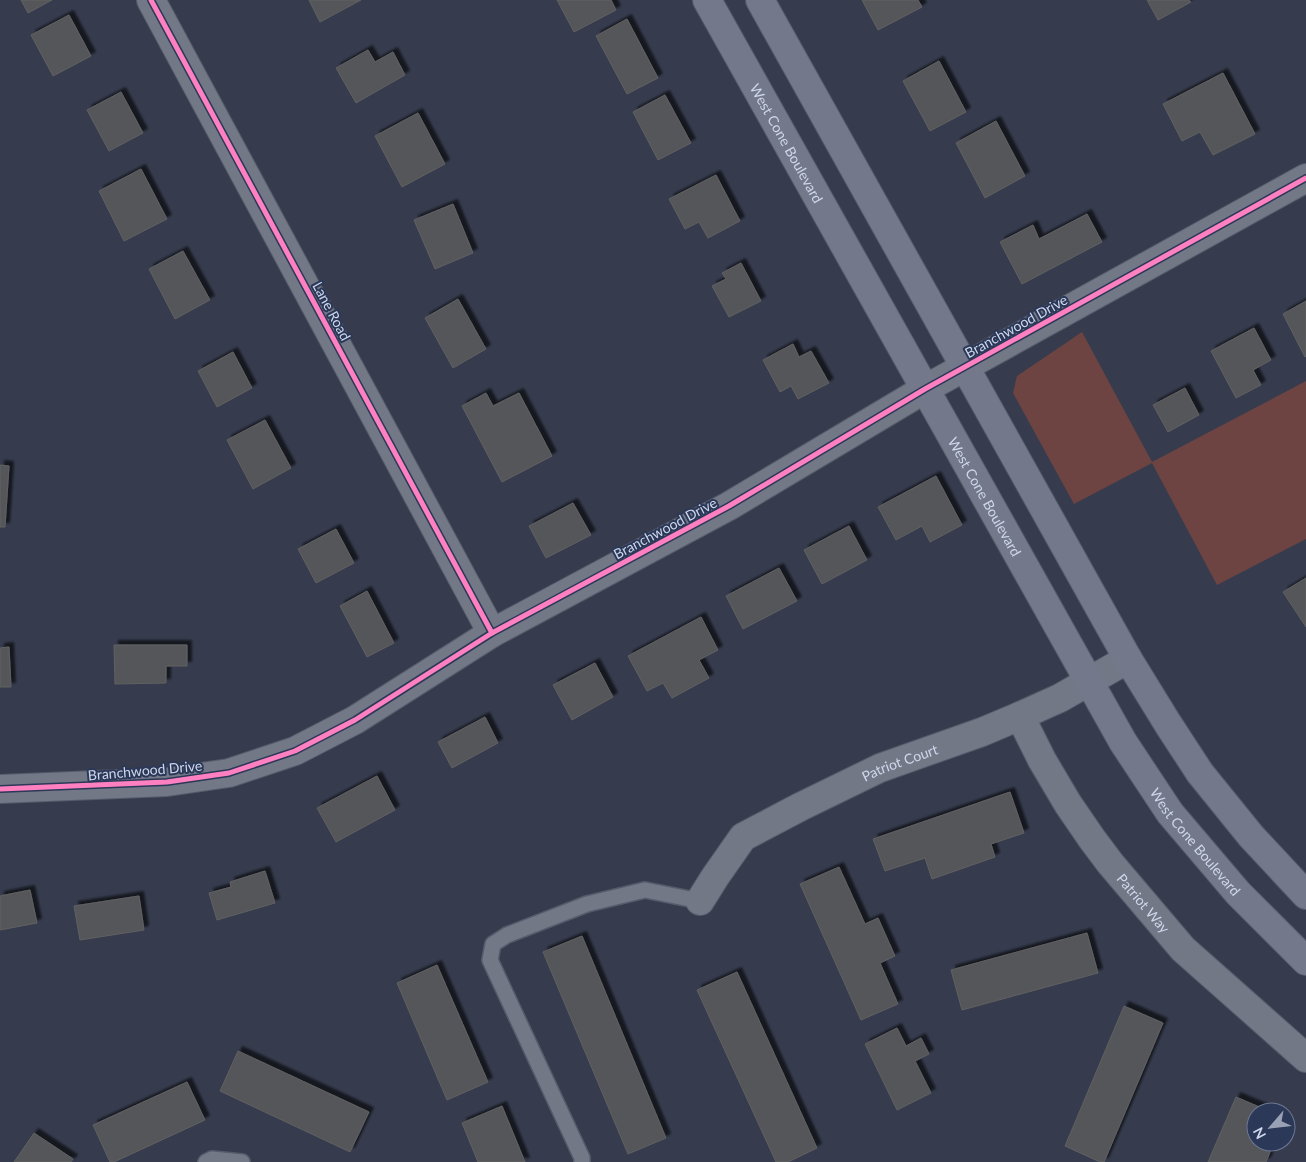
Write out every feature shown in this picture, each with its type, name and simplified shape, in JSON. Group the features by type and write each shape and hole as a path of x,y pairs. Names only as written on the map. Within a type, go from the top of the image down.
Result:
{"main road":[{"name":"West Cone Boulevard","path":"707,0 1123,742 1170,813 1238,893 1306,962"},
{"path":"760,0 1128,659 1200,772 1251,836 1306,895"}],"street":[{"name":"Lane Road","path":"151,0 492,633"},
{"name":"Branchwood Drive","path":"0,789 167,782 229,773 295,752 355,720 492,633 729,506 925,390 1306,178"},
{"name":"Patriot Court","path":"700,901 743,837 880,768 982,732 1060,698 1128,659"},
{"name":"Patriot Way","path":"1020,716 1042,760 1068,804 1110,863 1183,949 1306,1058"}],"lane":[{"path":"582,1162 582,1158 490,960 493,944 507,935 587,904 645,890 700,901"},
{"path":"206,1162 212,1159 242,1162"}],"shaded area":[{"path":"1082,332 1152,462 1306,381 1306,539 1217,585 1152,463 1074,504 1013,393 1017,376"}],"building":[{"path":"21,0 52,0 28,13"},
{"path":"309,0 361,0 320,22"},
{"path":"557,0 611,0 616,10 574,32"},
{"path":"862,0 918,0 922,7 878,30"},
{"path":"1147,0 1189,0 1191,2 1158,20"},
{"path":"69,15 91,56 53,76 31,35"},
{"path":"627,19 658,78 627,94 596,36"},
{"path":"368,50 375,62 393,52 405,75 356,103 336,68"},
{"path":"939,61 966,112 930,131 903,81"},
{"path":"1223,73 1255,134 1213,155 1200,132 1182,141 1163,104"},
{"path":"121,92 143,133 109,151 87,110"},
{"path":"665,95 691,143 658,160 633,112"},
{"path":"418,113 445,164 402,187 375,136"},
{"path":"996,121 1025,176 985,198 956,143"},
{"path":"141,169 167,219 124,241 99,191"},
{"path":"716,175 740,221 708,238 699,222 685,229 669,199"},
{"path":"453,204 473,253 435,269 414,220"},
{"path":"1087,214 1102,242 1022,284 1000,242 1033,225 1039,239"},
{"path":"183,251 210,300 175,319 149,269"},
{"path":"741,263 761,301 729,317 712,286 726,279 722,273"},
{"path":"458,299 486,349 453,368 425,318"},
{"path":"1306,301 1306,356 1305,357 1283,314"},
{"path":"1254,328 1271,360 1253,370 1261,385 1236,398 1211,351"},
{"path":"793,344 799,357 811,351 829,383 798,399 791,386 780,392 763,360"},
{"path":"233,352 252,388 217,407 198,371"},
{"path":"1185,388 1199,415 1168,432 1153,405"},
{"path":"486,393 493,406 519,393 552,456 502,482 462,406"},
{"path":"265,420 291,468 253,489 227,440"},
{"path":"0,465 9,466 5,527 0,527"},
{"path":"936,476 962,525 930,542 922,526 896,540 878,507"},
{"path":"573,503 591,535 546,558 529,526"},
{"path":"849,526 867,560 822,584 804,550"},
{"path":"336,529 354,563 316,583 298,549"},
{"path":"779,568 797,601 743,629 726,596"},
{"path":"1306,578 1306,627 1283,592"},
{"path":"367,591 394,643 367,657 340,606"},
{"path":"701,617 718,650 699,660 709,678 672,698 663,683 647,691 628,656"},
{"path":"114,645 187,645 187,666 166,666 166,683 115,684"},
{"path":"9,647 11,687 0,687 0,648"},
{"path":"595,663 613,697 572,720 553,685"},
{"path":"485,717 498,743 452,768 438,742"},
{"path":"377,776 395,810 336,842 317,808"},
{"path":"1010,792 1024,833 991,844 995,857 932,879 925,858 885,871 873,839"},
{"path":"839,867 865,924 878,918 895,956 880,963 898,1004 861,1020 800,884"},
{"path":"265,871 275,903 217,920 209,893 231,887 230,882"},
{"path":"30,890 37,923 0,930 0,896"},
{"path":"139,896 144,930 80,940 74,906"},
{"path":"1087,933 1098,973 962,1010 951,970"},
{"path":"582,936 666,1138 628,1154 543,952"},
{"path":"437,965 488,1082 447,1100 397,983"},
{"path":"737,972 817,1148 788,1162 776,1162 697,990"},
{"path":"1124,1006 1163,1023 1104,1162 1100,1162 1065,1146"},
{"path":"897,1028 906,1046 921,1038 929,1054 915,1061 931,1093 897,1110 865,1044"},
{"path":"238,1051 369,1112 350,1152 220,1091"},
{"path":"187,1082 205,1120 114,1162 110,1162 93,1125"},
{"path":"1236,1097 1248,1102 1246,1102 1246,1152 1270,1152 1266,1162 1208,1162"},
{"path":"502,1106 525,1162 478,1162 462,1123"},
{"path":"34,1133 73,1159 71,1162 14,1162"}],"cycle path":[{"path":"151,0 492,633"},
{"path":"0,789 167,782 229,773 295,751 355,720 492,633 729,506 925,389 1306,178"}]}
